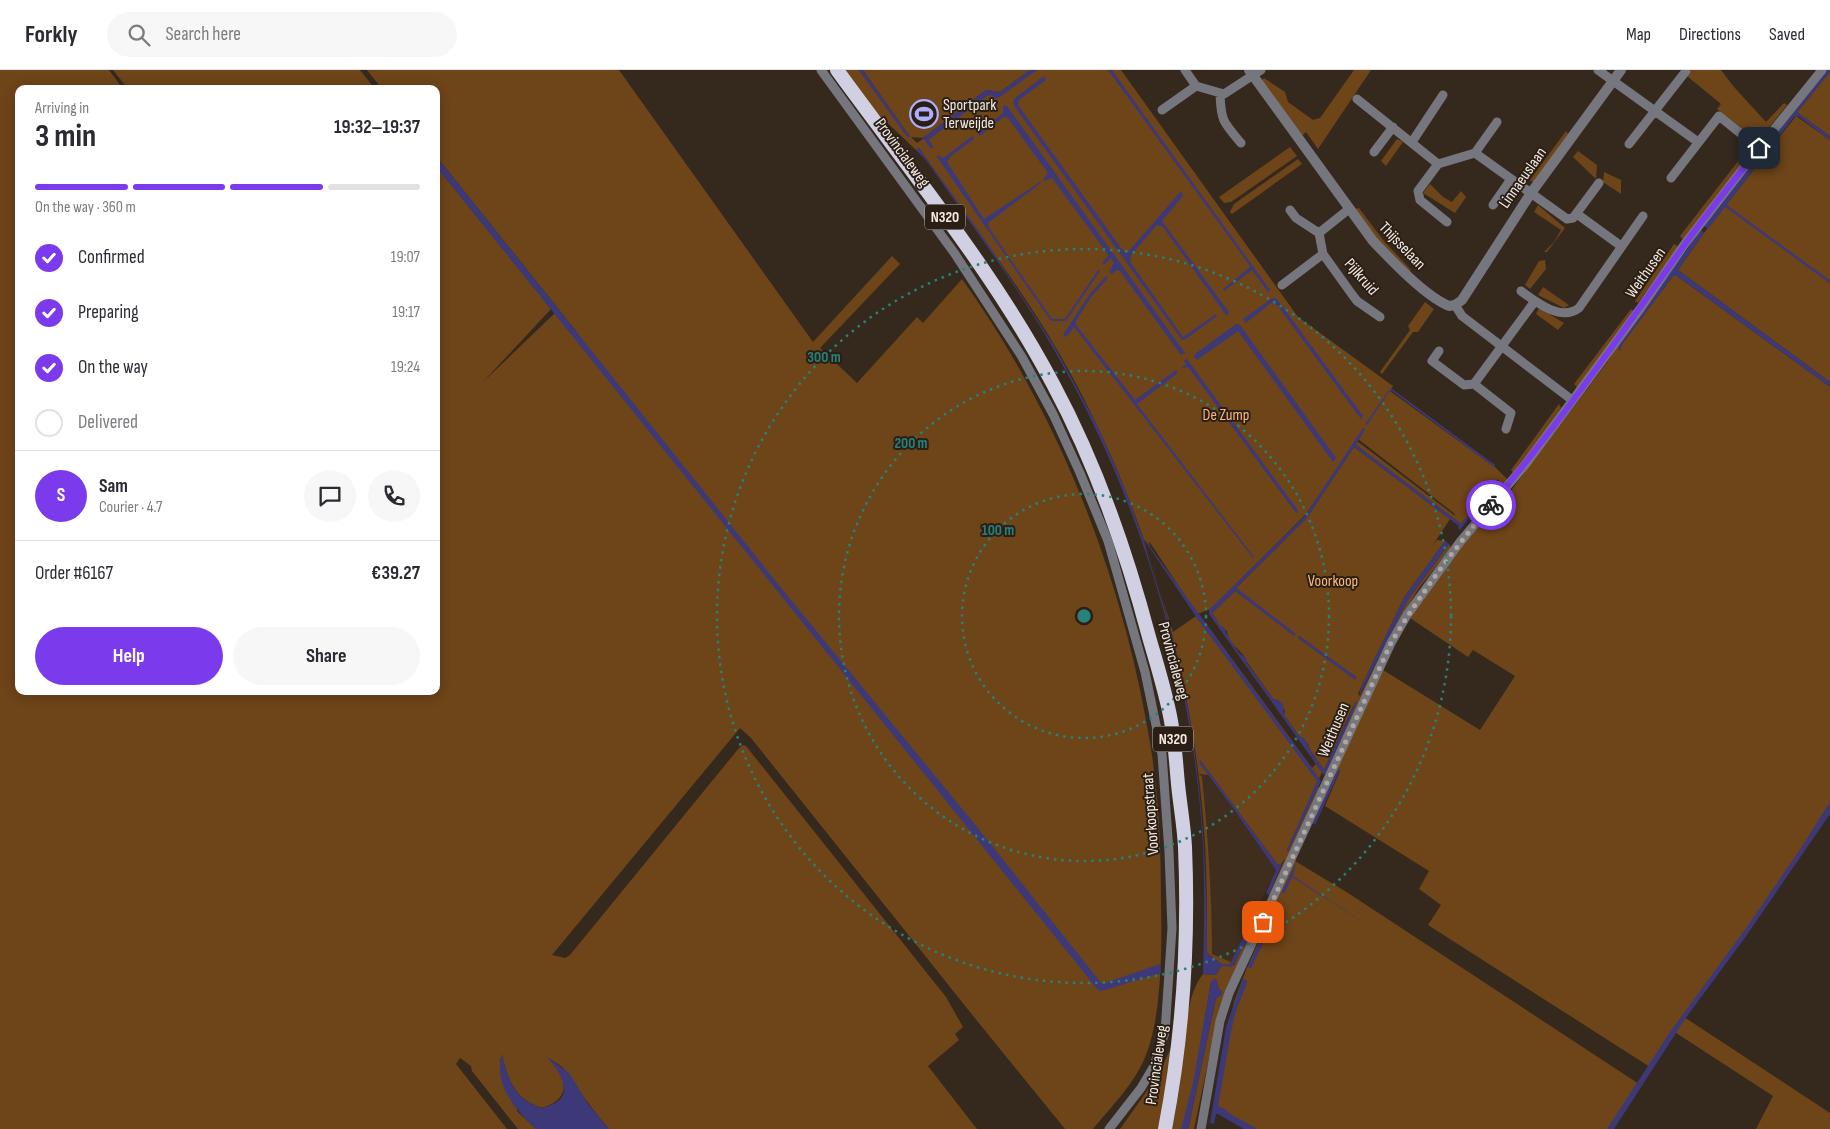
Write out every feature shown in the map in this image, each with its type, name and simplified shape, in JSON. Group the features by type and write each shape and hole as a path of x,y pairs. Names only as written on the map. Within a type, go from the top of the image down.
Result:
{"highway":[{"name":"Provincialeweg","path":"837,70 978,263 1045,369 1088,455 1120,538 1140,604 1171,721 1185,845 1186,927 1182,1014 1175,1077 1165,1129"}],"street":[{"name":"Provincialeweg","path":"821,70 955,254 1022,357 1036,383"},
{"path":"1185,70 1196,86 1220,94 1228,92 1254,72"},
{"path":"1598,70 1698,142"},
{"name":"Linnaeuslaan","path":"1455,306 1462,300 1530,193 1621,70"},
{"name":"Weithusen","path":"1201,1129 1220,1021 1229,993 1366,694 1407,615 1460,542 1525,465 1640,309 1684,245 1822,70"},
{"path":"1629,144 1686,71"},
{"name":"Thijsselaan","path":"1254,72 1349,209 1392,261 1421,287 1447,306 1455,306 1462,316 1572,400"},
{"path":"1162,110 1196,86"},
{"path":"1220,94 1222,121 1241,143"},
{"path":"1412,142 1443,95"},
{"path":"1357,99 1438,164"},
{"path":"1671,178 1719,116 1750,141"},
{"path":"1447,222 1420,200 1418,191 1438,164 1475,153 1497,122"},
{"path":"1374,152 1393,127"},
{"path":"1475,153 1567,219 1573,218 1599,184"},
{"path":"1493,205 1511,179"},
{"path":"1290,210 1296,218 1319,233 1349,209"},
{"path":"1576,214 1621,246"},
{"path":"1521,291 1536,301 1566,314 1573,313 1579,308 1643,216"},
{"name":"Pijlkruid","path":"1319,233 1323,254 1357,301 1380,317"},
{"name":"Pijlkruid","path":"1282,285 1323,254"},
{"path":"1474,384 1536,301"},
{"path":"1439,351 1432,361 1464,385 1474,384 1515,412 1506,429"},
{"name":"Voorkoopstraat","path":"1036,383 1053,414 1080,473 1108,541 1145,672 1162,754 1170,852 1172,928 1165,1032 1154,1066 1141,1088 1108,1129"}],"shaded area":[{"path":"859,70 863,70 910,137 907,137"},
{"path":"1030,70 1037,70 997,99 991,95 987,96 931,138 929,140 933,148 931,149 923,138 986,90 1000,92"},
{"path":"1108,70 1112,70 1270,290 1268,292 1252,270 1224,291 1223,289 1250,266"},
{"path":"1827,70 1830,70 1830,72 1798,113 1830,136 1830,140 1798,116 1794,117 1708,229 1704,226 1807,94"},
{"path":"1044,76 1046,80 1019,100 1018,105 1124,252 1128,252 1181,191 1183,196 1162,221 1229,314 1226,315 1163,227 1157,225 1131,255 1131,263 1183,337 1216,314 1217,316 1182,340 1015,107 1013,102 1015,98"},
{"path":"1005,105 1185,353 1181,355 1120,271 1117,270 1112,274 1109,272 1114,263 1111,258 1104,265 1102,263 1108,256 1107,253 1052,178 1043,180 1048,173 1008,118 1002,118 980,136 977,133 1003,113"},
{"path":"972,136 974,139 950,157 947,162 984,219 1041,183 988,223 989,228 1052,319 1065,319 1098,270 1100,271 1066,321 1051,321 937,157 937,155 945,157"},
{"path":"919,148 988,244 1053,344 1097,425 1125,489 1142,536 1321,781 1288,852 1287,850 1317,781 1199,621 1143,538 1174,644 1186,695 1192,732 1204,842 1207,953 1221,963 1230,964 1259,905 1263,908 1246,944 1233,965 1231,967 1221,966 1216,975 1203,974 1203,846 1197,780 1187,714 1174,649 1156,585 1135,522 1110,461 1082,401 1050,343 990,250 926,160 916,150"},
{"path":"440,161 786,594 977,827 1102,984 1160,964 1161,973 1101,991 1098,990 440,171"},
{"path":"1701,230 1704,233 1678,270 1830,382 1830,387 1677,276 1673,276 1622,344 1620,351 1618,344"},
{"path":"1106,276 1108,278 1091,297 1076,321 1076,325 1135,400 1176,370 1178,373 1137,404 1253,558 1074,327 1066,337 1063,335 1089,295"},
{"path":"1274,298 1277,299 1363,416 1361,419 1277,305 1271,303 1246,323 1243,319"},
{"path":"1236,324 1240,325 1336,458 1333,462 1238,331 1197,360 1194,357 1195,354"},
{"path":"1187,359 1298,512 1296,513 1188,367 1181,368 1186,365 1184,360"},
{"path":"1390,389 1495,465 1494,467 1392,391 1389,392 1367,425 1365,424"},
{"path":"1363,428 1365,429 1356,445 1461,524 1499,478 1460,530 1459,526 1354,447 1306,519 1236,588 1296,634 1294,636 1235,591 1212,613 1220,626 1224,627 1239,653 1246,658 1247,663 1273,699 1283,704 1284,715 1299,736 1304,738 1324,770 1356,701 1357,703 1326,774 1323,774 1209,614 1209,610 1304,517"},
{"path":"1445,541 1449,544 1409,598 1359,696 1361,687 1405,596"},
{"path":"1299,636 1356,677 1355,680 1298,638"},
{"path":"1200,760 1277,864 1280,865 1284,859 1269,895 1266,893 1276,870 1199,763"},
{"path":"1198,763 1235,811 1276,870 1231,962 1207,953 1206,837"},
{"path":"1337,769 1340,770 1315,825 1313,823"},
{"path":"1830,802 1830,814 1744,939 1685,1019 1614,1129 1607,1129 1670,1032 1749,924"},
{"path":"1296,864 1293,876 1366,924 1292,877 1284,894 1282,892"},
{"path":"1277,903 1281,904 1251,969 1248,967"},
{"path":"1213,979 1216,979 1222,995 1216,998 1188,1129 1181,1129 1193,1083"},
{"path":"1243,979 1247,980 1247,983 1235,1014 1218,1106 1257,1129 1244,1129 1218,1114 1216,1114 1214,1124 1210,1123 1226,1027"},
{"path":"502,1054 513,1087 524,1099 541,1108 553,1105 560,1100 564,1086 562,1079 546,1056 570,1074 588,1104 609,1129 536,1129 514,1105 503,1086 500,1065"}],"green space":[{"path":"0,70 109,70 120,85 15,85 15,695 440,695 440,171 551,309 483,382 555,313 576,331 440,161 440,85 379,85 367,70 619,70 813,342 892,256 900,264 820,348 857,383 917,317 923,323 962,279 998,333 1030,389 1059,446 1085,506 1107,567 1125,629 1140,691 1152,755 1158,809 1161,883 1161,958 1155,1020 1146,1055 1136,1075 1093,1129 1065,1129 751,738 740,728 552,955 565,958 570,955 739,748 743,745 746,746 946,997 963,1027 955,1034 959,1040 928,1066 977,1129 609,1129 591,1107 568,1073 556,1063 548,1058 562,1077 564,1089 559,1099 541,1108 524,1099 518,1093 510,1080 502,1055 500,1061 518,1112 536,1129 518,1129 472,1071 471,1066 460,1058 456,1064 507,1129 0,1129"},
{"path":"113,70 360,70 372,85 125,85"},
{"name":"De Zump","path":"845,70 859,70 907,136 910,137 863,70 1030,70 1000,92 986,90 923,138 911,137 917,143 987,92 1000,94 1034,70 1121,70 1298,317 1393,386 1390,391 1494,466 1508,480 1473,521 1469,519 1499,481 1498,479 1461,524 1356,445 1357,442 1305,515 1211,609 1197,614 1149,541 1150,546 1144,539 1155,573 1110,454 1081,394 1034,312 919,148 916,150 876,112","holes":["1358,439 1455,514 1454,515 1357,441"]},
{"path":"1354,70 1371,70 1318,149 1306,132 1302,136 1262,80 1264,78 1285,92 1288,102 1313,120 1320,118"},
{"path":"1691,70 1721,70 1766,122 1784,103 1787,105 1758,141 1717,109 1721,104 1687,76"},
{"path":"1830,72 1830,136 1798,113 1798,111"},
{"path":"1796,116 1830,140 1830,382 1678,270 1704,233"},
{"path":"1566,131 1568,134 1534,183 1530,180"},
{"path":"1397,139 1403,142 1386,166 1381,161"},
{"path":"1290,147 1297,156 1231,202 1224,203 1219,197"},
{"path":"1749,147 1753,150 1683,240 1680,236"},
{"path":"1578,151 1597,165 1596,179 1573,157"},
{"path":"1298,159 1302,164 1232,214 1230,212 1234,204"},
{"path":"1604,172 1621,180 1621,194 1603,182"},
{"path":"1430,184 1443,197 1452,202 1461,191 1466,197 1455,213 1423,193"},
{"path":"1538,205 1565,228 1547,252 1544,252 1554,242 1561,230 1534,212"},
{"path":"1359,208 1383,240 1411,270 1409,272 1383,246 1355,209"},
{"path":"1674,244 1679,247 1638,303 1635,301"},
{"path":"1545,260 1546,269 1530,289 1525,285 1539,261"},
{"path":"1673,276 1677,276 1830,387 1830,810 1684,1017 1830,1113 1830,1129 1756,1129 1773,1096 1673,1031 1650,1067 1428,925 1441,905 1419,889 1429,871 1325,806 1340,771 1337,769 1322,803 1320,801 1383,670 1480,730 1515,676 1473,650 1468,657 1410,618 1415,608 1459,549 1513,488 1608,361 1618,344 1620,351 1622,344"},
{"path":"1543,287 1569,305 1564,308 1538,295"},
{"path":"1425,302 1434,309 1418,332 1413,332 1382,374 1380,372 1410,330 1408,326"},
{"path":"1539,308 1564,323 1558,330 1536,314"},
{"path":"1631,309 1635,312 1578,388 1574,384"},
{"path":"1559,404 1561,408 1514,474 1511,470"},
{"name":"Voorkoop","path":"1354,447 1450,519 1433,545 1437,540 1445,541 1405,596 1361,687 1358,694 1360,696 1407,601 1449,544 1451,548 1419,588 1396,626 1328,774 1355,702 1324,770 1308,744 1299,736 1284,715 1285,711 1278,700 1273,699 1243,654 1230,640 1227,631 1220,626 1212,613 1235,591 1295,635 1236,588 1306,519","holes":["1299,636 1356,677 1355,679 1298,638"]},
{"path":"1158,585 1173,632 1199,614 1312,768 1316,764 1322,772 1288,851 1318,787 1321,790 1271,897 1269,895 1285,859 1280,865 1277,864 1200,760 1208,775 1199,774 1202,777 1208,843 1212,954 1231,962 1229,965 1221,964 1207,953 1206,857 1199,777 1189,711 1175,645"},
{"path":"1295,861 1348,893 1639,1084 1610,1129 1251,1129 1213,1107 1234,1002 1246,970"},
{"path":"1263,908 1265,909 1220,1006 1194,1129 1188,1129 1216,998 1218,997 1219,989 1216,979 1211,982 1186,1129 1172,1129 1180,1083 1188,1010 1192,996 1203,974 1216,975 1221,966 1234,965"},
{"path":"1173,1043 1160,1129 1120,1129 1159,1074"}],"waterway":[{"path":"1726,206 1830,282"}],"way so far":[{"path":"1263,922 1391,643 1407,615 1460,542 1491,505"}],"place":[{"name":"Sportpark Terweijde","path":"924,114"}],"route":[{"path":"1491,505 1525,465 1640,309 1684,245 1759,148"}]}
